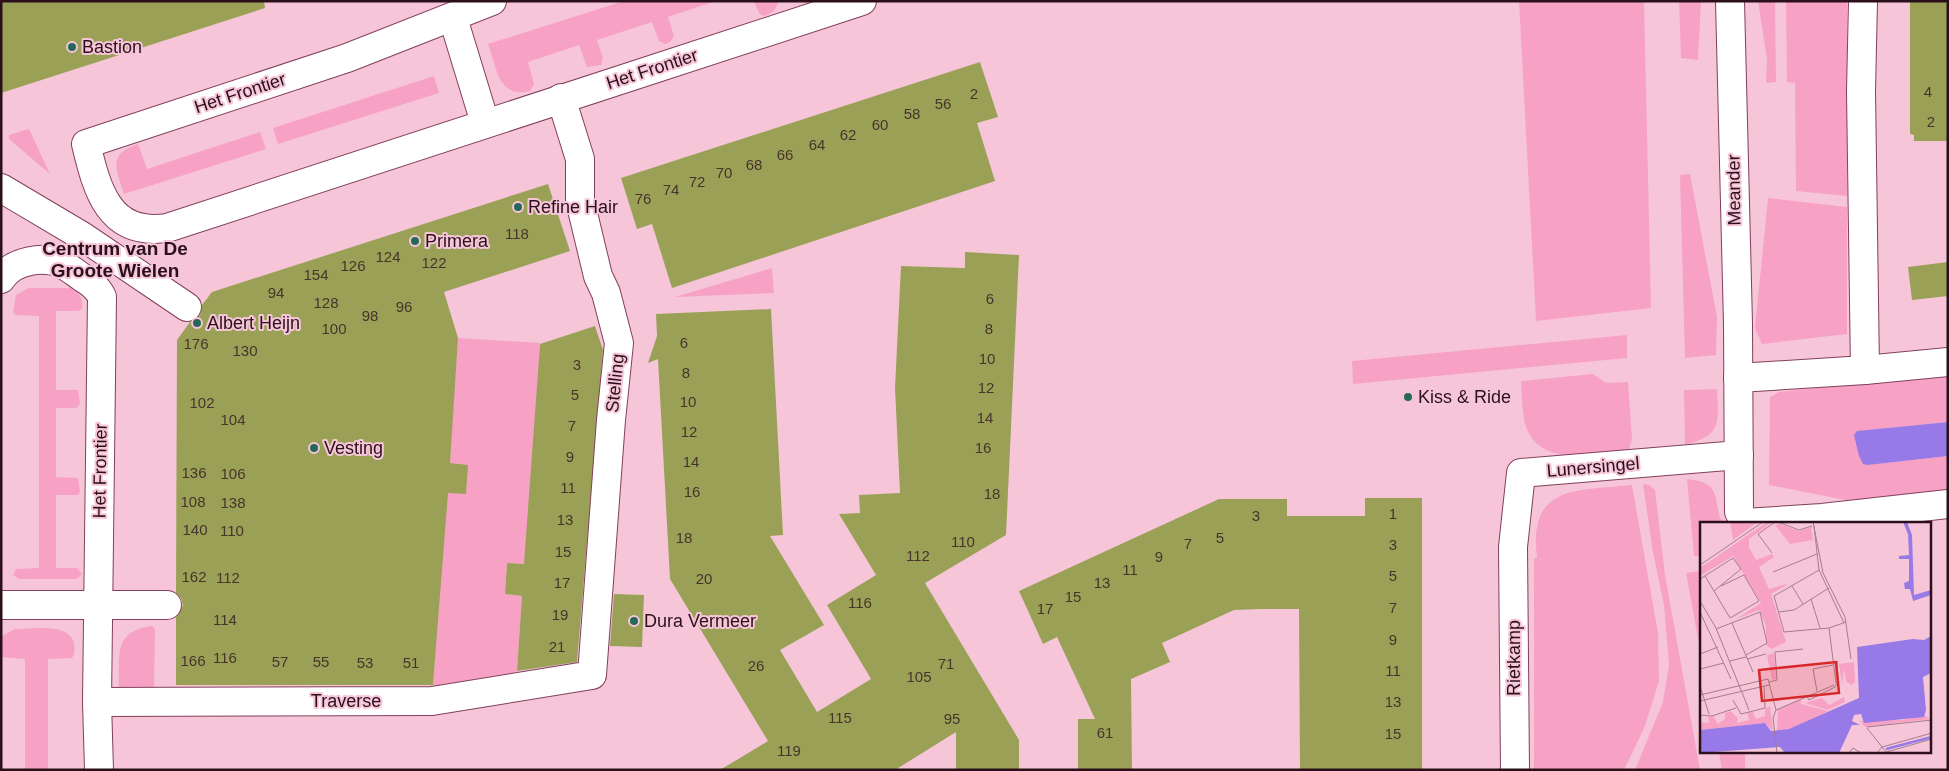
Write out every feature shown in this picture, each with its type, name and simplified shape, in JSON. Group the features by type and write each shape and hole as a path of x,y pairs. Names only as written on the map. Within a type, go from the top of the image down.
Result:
{"street":[{"name":"Het Frontier","path":"492,1 453,18 347,58 86,144 97,186 107,204 117,214 138,228 167,228 561,98 816,8 862,1"},
{"name":"Meander","path":"1730,1 1738,378"},
{"path":"1862,1 1861,91 1865,370"},
{"path":"453,18 485,123"},
{"name":"Stelling","path":"561,98 580,159 580,200 598,276 606,293 619,343 611,420 592,675"},
{"path":"1,188 82,236 187,307"},
{"path":"64,265 82,236 107,204"},
{"name":"Het Frontier","path":"1,279 5,272 17,264 53,261 64,265 94,286 100,293 102,302 97,702 99,770"},
{"path":"1745,522 1739,512 1738,378 1865,370 1948,362"},
{"name":"Lunersingel","path":"1513,547 1521,473 1739,455"},
{"path":"1761,522 1822,518 1948,504"},
{"name":"Rietkamp","path":"1513,547 1515,770"},
{"path":"1,605 167,605"},
{"name":"Traverse","path":"97,702 432,701 592,675"}],"shaded area":[{"path":"624,1 716,1 668,17 674,36 670,42 665,44 659,41 652,22 597,40 603,58 601,65 587,67 579,45 528,62 534,84 530,91 519,92 511,90 500,80 488,44"},
{"path":"754,1 778,1 773,11 763,16 759,13"},
{"path":"1519,1 1644,1 1651,308 1536,321"},
{"path":"1679,1 1701,1 1698,60 1681,58"},
{"path":"1758,1 1775,1 1776,82 1766,83 1767,59"},
{"path":"1786,1 1847,1 1847,196 1796,191 1795,83 1787,82"},
{"path":"434,76 439,93 278,144 273,128"},
{"path":"28,129 50,174 9,139 9,135"},
{"path":"260,132 266,149 124,194 118,177 116,163 122,153 128,148 138,144 147,169"},
{"path":"1690,174 1717,317 1716,355 1685,358 1680,175"},
{"path":"1768,198 1847,207 1847,334 1762,344 1755,328"},
{"path":"772,268 774,293 675,297"},
{"path":"29,288 71,288 82,299 82,309 78,311 56,311 56,390 78,390 80,404 76,408 56,408 56,477 78,478 80,492 78,495 56,495 56,568 77,568 82,574 77,579 19,579 13,575 16,569 39,568 39,316 15,315 13,312 16,295"},
{"path":"1627,335 1627,358 1353,384 1352,361"},
{"path":"458,338 540,343 525,564 507,563 505,594 522,596 517,673 433,686"},
{"path":"1593,374 1606,383 1628,382 1632,439 1629,450 1599,454 1567,455 1552,452 1540,446 1530,435 1524,419 1521,381"},
{"path":"1948,374 1948,422 1858,431 1868,465 1948,456 1948,495 1866,504 1769,485 1770,397 1779,392"},
{"path":"1717,389 1718,411 1716,426 1706,437 1685,445 1684,390"},
{"path":"1948,422 1948,456 1868,465 1863,464 1859,456 1854,435 1857,431"},
{"path":"1687,479 1699,481 1712,488 1722,522 1700,522 1700,556 1694,556"},
{"path":"1643,484 1649,485 1655,490 1665,575 1700,770 1635,770 1663,702 1669,665 1664,605 1653,553"},
{"path":"1632,485 1658,633 1659,681 1645,726 1624,770 1534,770 1534,559 1537,557 1536,533 1540,516 1549,504 1560,496 1575,491"},
{"path":"1700,571 1700,650 1686,573"},
{"path":"152,626 155,629 154,689 119,689 119,656 124,640 130,633"},
{"path":"15,629 57,629 71,636 74,643 74,655 72,658 48,659 48,770 25,770 25,659 1,657 2,636"},
{"path":"1719,754 1745,754 1745,770 1722,770"}],"building":[{"name":"Bastion","path":"1,1 264,1 265,8 1,93"},
{"path":"1910,1 1948,1 1948,141 1914,141 1914,135 1910,134"},
{"path":"980,62 998,117 977,123 995,181 672,288 652,224 637,229 621,178"},
{"name":"Vesting","path":"548,184 570,251 444,292 458,338 450,463 468,465 466,494 448,493 433,685 176,685 176,617 183,605 181,598 176,593 177,340 190,322 200,316 202,305 212,292"},
{"path":"965,252 1019,255 1006,535 925,583 1019,740 1019,770 956,770 956,732 895,770 720,770 768,741 670,579 658,359 648,363 657,336 656,314 771,309 783,535 770,536 824,625 780,650 817,712 871,679 827,605 876,575 839,514 860,513 859,495 900,493 895,388 901,266 965,268"},
{"path":"1948,262 1948,296 1912,300 1908,267"},
{"path":"595,326 603,350 577,662 517,671 522,596 505,594 507,563 524,564 540,344"},
{"path":"1365,498 1422,498 1422,770 1300,770 1299,609 1261,609 1234,610 1162,643 1170,662 1131,679 1132,770 1078,770 1078,719 1095,719 1057,637 1043,644 1019,591 1219,499 1287,499 1287,516 1365,516"},
{"path":"614,594 644,595 642,647 610,646"}],"place":[{"name":"Bastion","path":"72,47"},
{"name":"Refine Hair","path":"518,207"},
{"name":"Primera","path":"415,241"},
{"name":"Albert Heijn","path":"197,323"},
{"name":"Kiss & Ride","path":"1408,397"},
{"name":"Vesting","path":"314,448"},
{"name":"Dura Vermeer","path":"634,621"}],"district":[{"name":"Centrum van De Groote Wielen","path":"115,259"}]}
